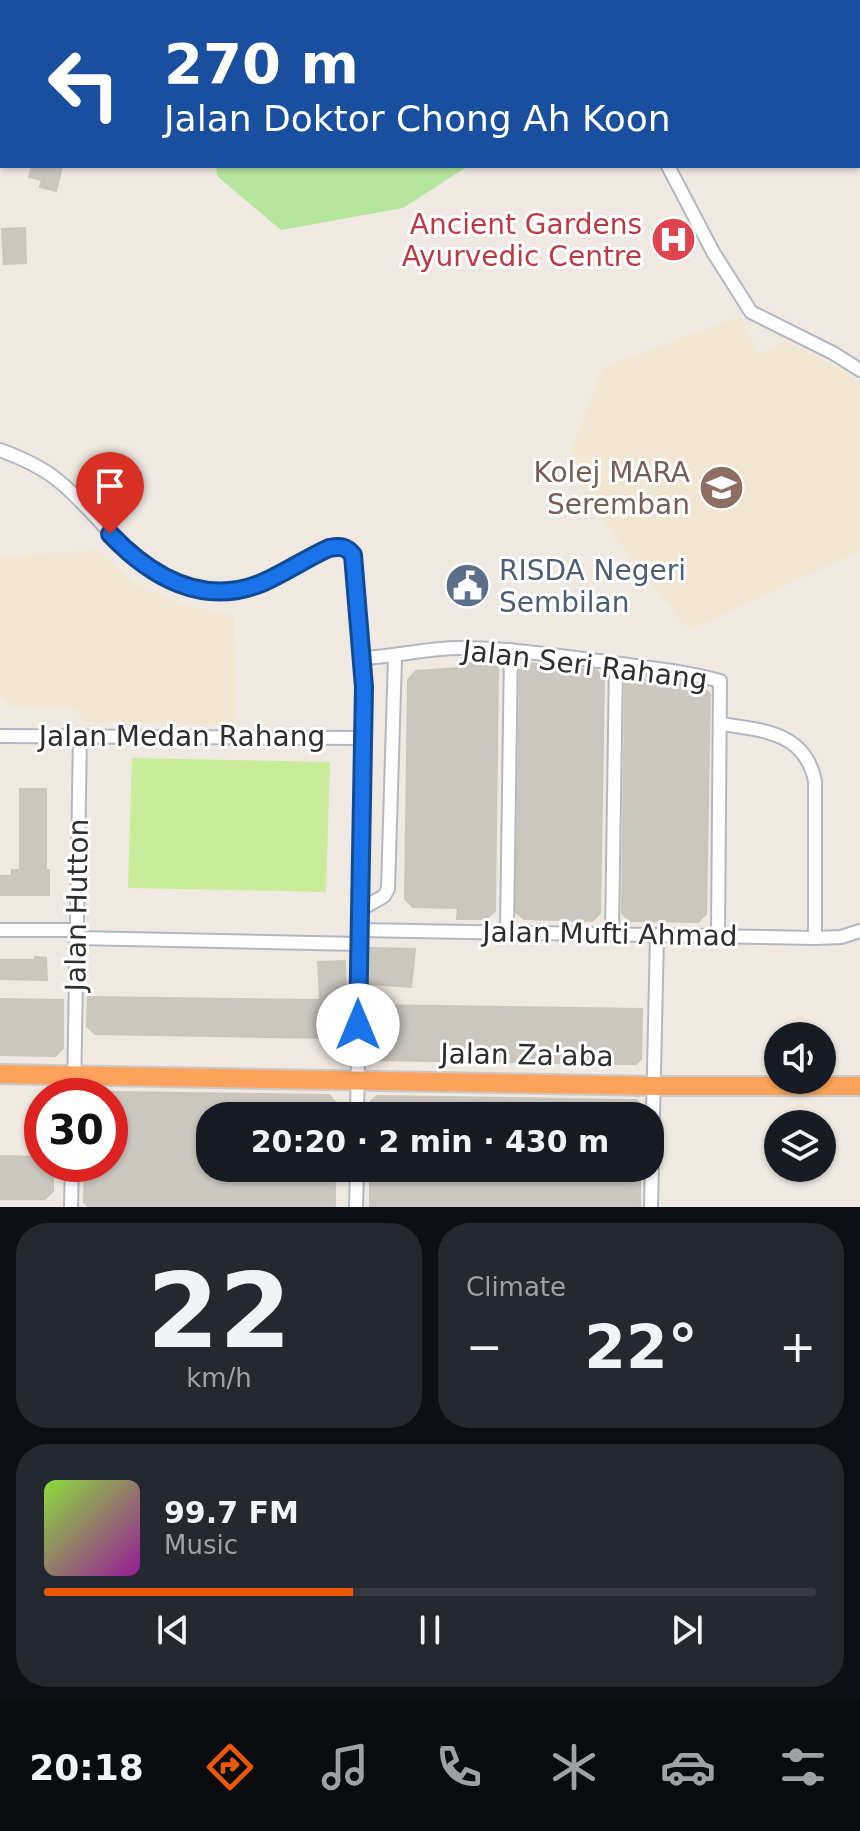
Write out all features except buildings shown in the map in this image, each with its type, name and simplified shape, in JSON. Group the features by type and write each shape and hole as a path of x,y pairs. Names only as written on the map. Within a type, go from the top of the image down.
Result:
{"highway":[{"name":"Jalan Za'aba","path":"0,1074 654,1086 860,1086"}],"street":[{"path":"669,168 713,252 751,312 860,370"},
{"path":"0,450 33,463 56,479 129,554 151,572 178,584 210,591 236,590 263,583 329,548 339,546 348,549 356,563 363,738 357,1102"},
{"name":"Jalan Seri Rahang","path":"362,658 395,657 431,649 511,650 720,681 721,724"},
{"path":"507,932 511,650"},
{"path":"358,911 384,896 388,889 395,657"},
{"path":"612,934 616,664"},
{"path":"718,936 721,724 781,735 793,741 813,770 815,938"},
{"name":"Jalan Hutton","path":"74,1075 80,735"},
{"name":"Jalan Medan Rahang","path":"0,736 363,738"},
{"path":"0,930 358,944"},
{"name":"Jalan Mufti Ahmad","path":"359,930 815,938 841,937 860,931"},
{"path":"651,1207 657,935"},
{"path":"71,1207 72,1182"},
{"path":"356,1207 357,1182"}],"shaded area":[{"name":"Kolej MARA Seremban","path":"739,316 759,355 785,341 845,372 860,384 860,551 689,630 596,513 567,463 603,368"},
{"path":"98,550 132,582 176,603 234,616 237,725 83,722 77,709 9,706 0,696 0,557"}],"green space":[{"path":"216,168 465,168 403,208 281,230 217,176"},
{"path":"132,758 330,762 326,892 128,888"}],"place":[{"name":"Ancient Gardens Ayurvedic Centre","path":"673,240"},
{"name":"Kolej MARA Seremban","path":"721,488"},
{"name":"RISDA Negeri Sembilan","path":"468,586"}],"route":[{"path":"110,534 151,572 178,584 210,591 236,590 263,583 329,548 339,546 353,555 364,687 358,1025"}]}
